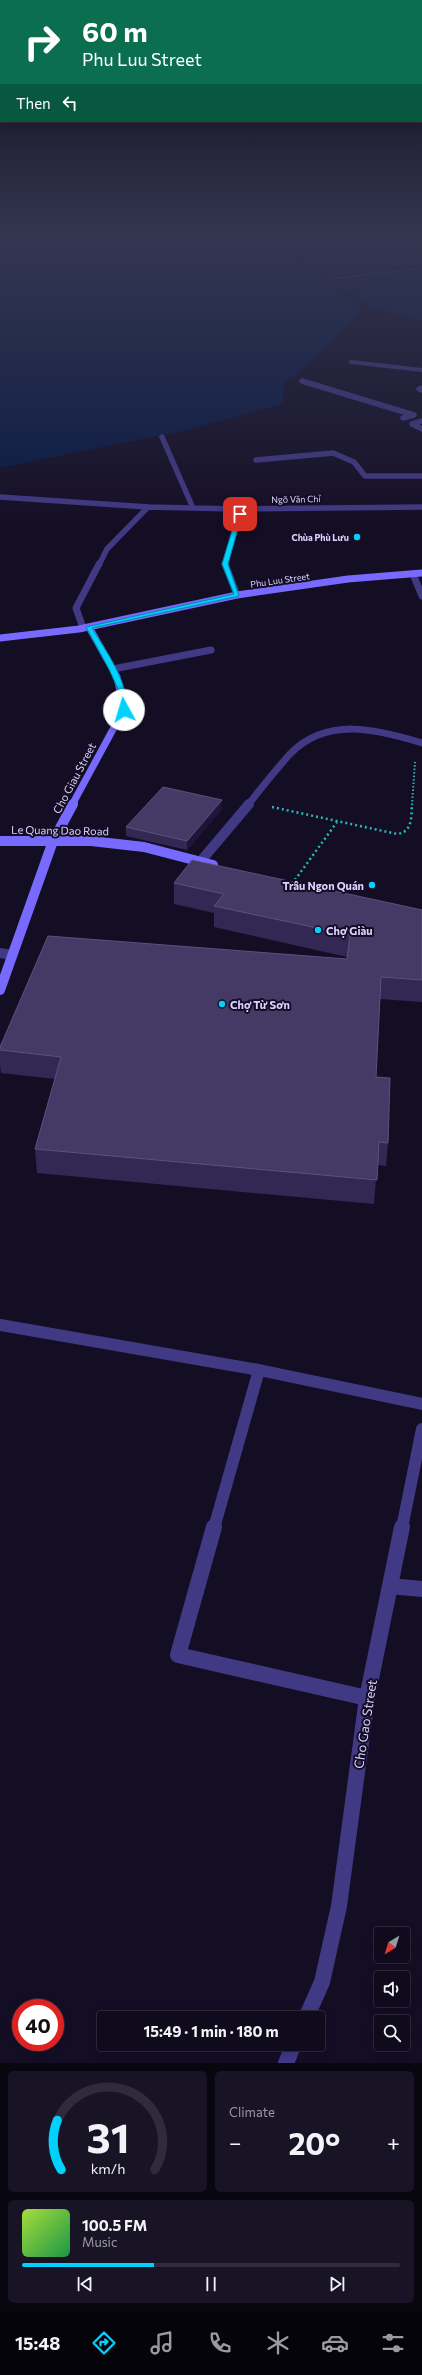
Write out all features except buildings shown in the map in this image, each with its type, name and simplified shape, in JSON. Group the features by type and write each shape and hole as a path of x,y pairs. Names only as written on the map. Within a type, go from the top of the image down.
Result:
{"main road":[{"name":"Phu Luu Street","path":"0,638 86,627 237,595 348,579 422,573"},
{"name":"Cho Giau Street","path":"0,990 53,841 124,710 124,696 113,669 86,627"},
{"name":"Le Quang Dao Road","path":"0,841 91,841 144,847 223,867"}],"street":[{"path":"351,362 422,370"},
{"path":"302,381 407,411 414,415 403,418 422,429"},
{"path":"412,424 422,421"},
{"path":"162,437 193,508"},
{"path":"256,460 333,453 354,462 365,476 422,476"},
{"name":"Ngõ Văn Chỉ","path":"0,497 148,507 238,509 422,507"},
{"path":"86,627 76,608 107,549 148,507"},
{"path":"237,595 225,564 240,514 238,509"},
{"path":"413,574 422,596"},
{"path":"113,669 211,650"},
{"path":"200,862 290,754 304,740 317,733 333,729 366,728 387,731 422,743"},
{"path":"0,953 12,955"},
{"path":"0,1325 259,1370 422,1404"},
{"path":"259,1370 178,1655 367,1698"},
{"name":"Cho Gao Street","path":"309,2011 322,1982 339,1906 367,1698 422,1429"},
{"path":"390,1586 422,1589"},
{"path":"286,2063 291,2051"}],"path":[{"path":"267,806 398,835 408,830 416,758"},
{"path":"291,885 337,822"}],"water":[{"path":"0,335 338,335 317,357 284,382 283,404 187,430 0,468"}],"place":[{"name":"Chùa Phù Lưu","path":"357,537"},
{"name":"Trâu Ngon Quán","path":"372,885"},
{"name":"Chợ Giàu","path":"318,930"},
{"name":"Chợ Từ Sơn","path":"222,1004"}],"route":[{"path":"124,710 124,696 113,669 89,627 237,595 225,564 240,514"}]}
